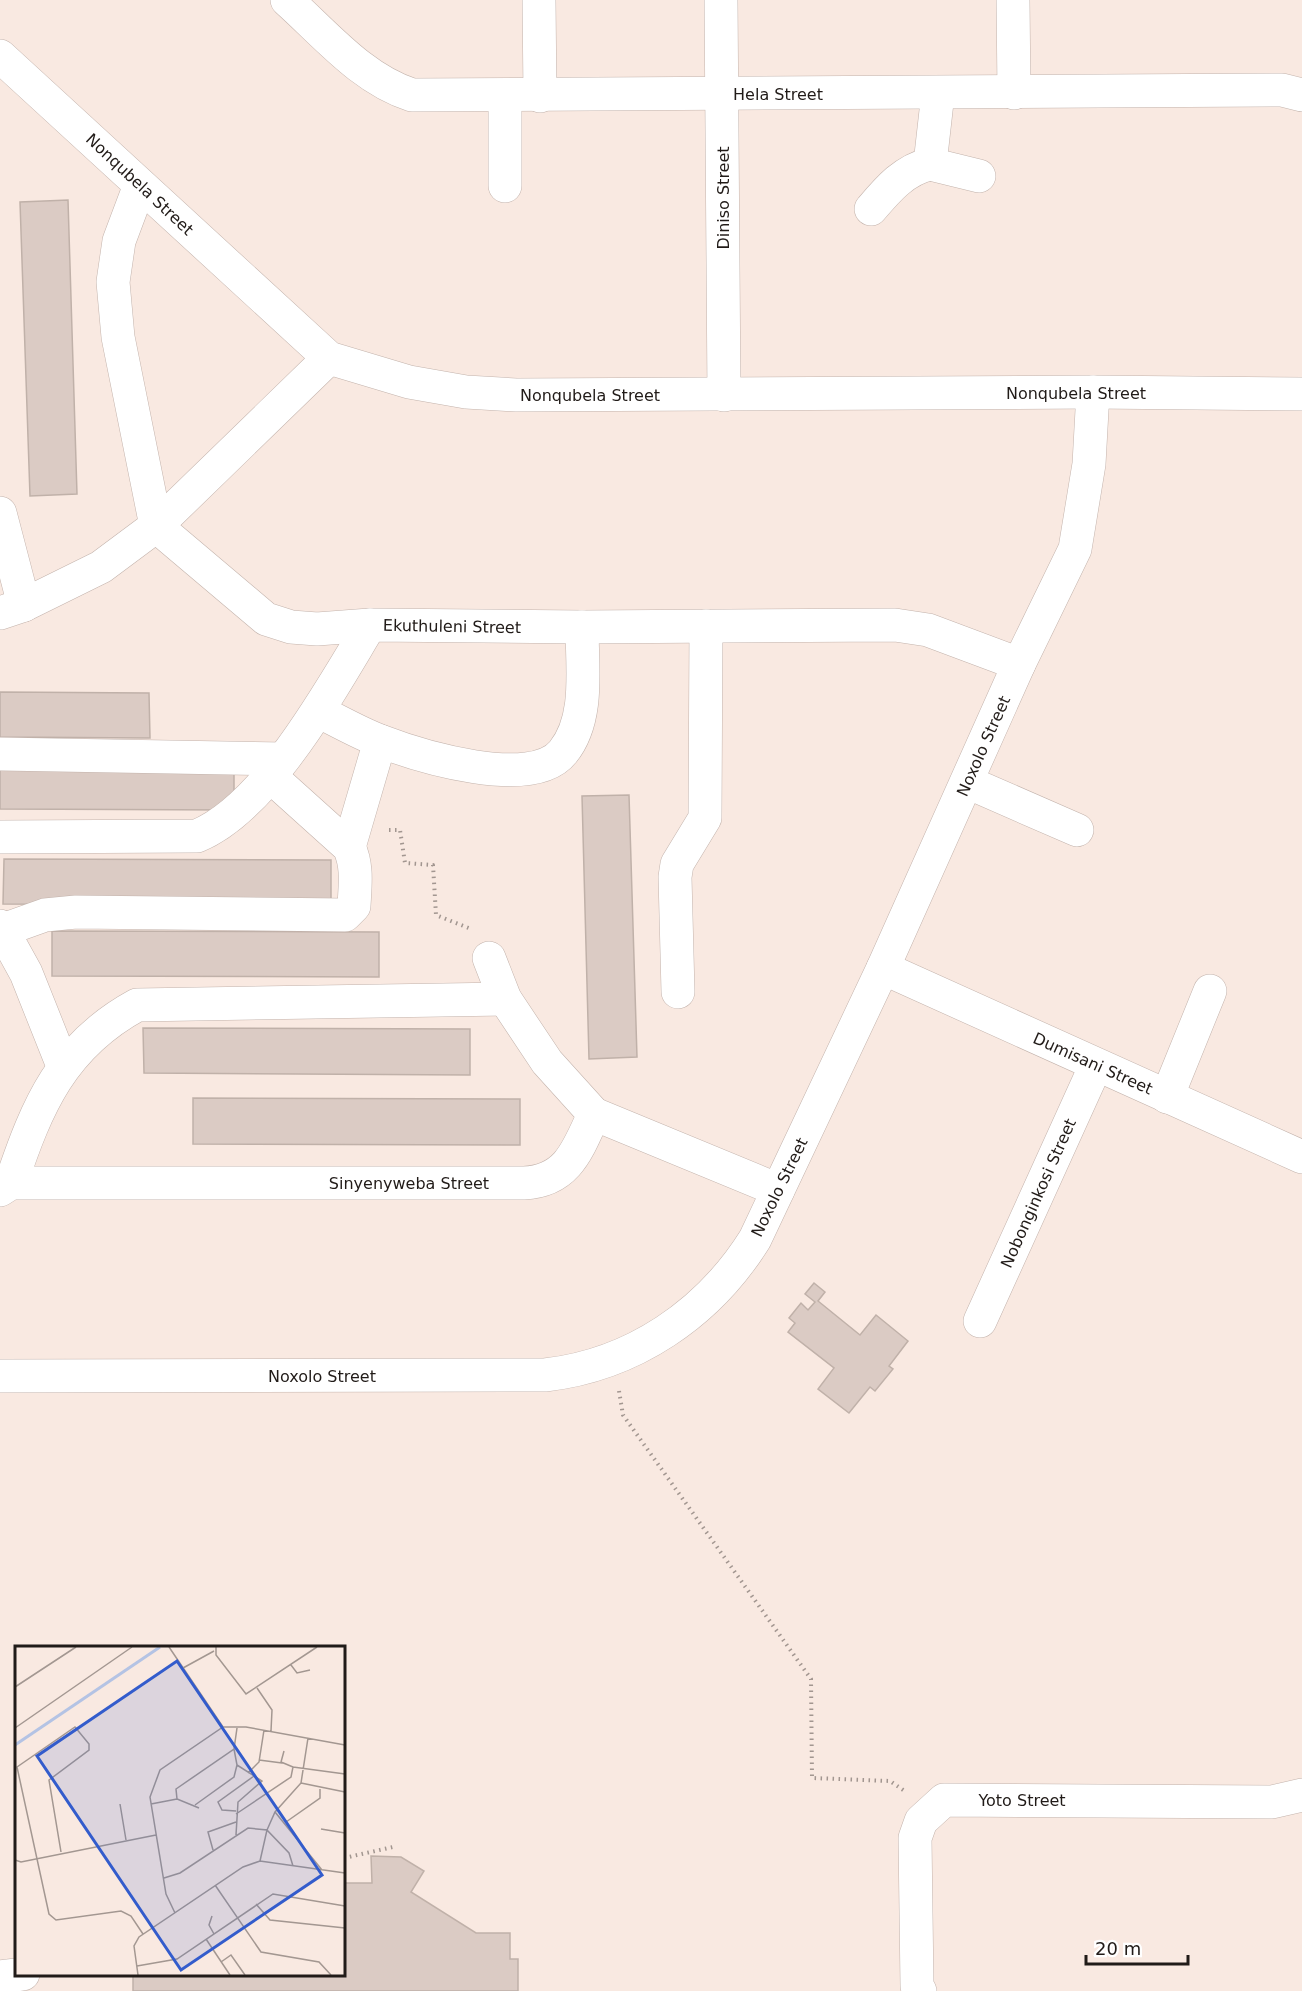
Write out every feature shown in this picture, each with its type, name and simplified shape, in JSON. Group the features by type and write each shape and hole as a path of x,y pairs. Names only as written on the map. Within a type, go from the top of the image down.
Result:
{"street":[{"name":"Hela Street","path":"287,0 373,78 390,88 412,95 1282,90 1302,95"},
{"path":"539,0 540,96"},
{"name":"Diniso Street","path":"721,0 724,395"},
{"path":"1013,0 1014,93"},
{"name":"Nonqubela Street","path":"0,56 329,358 409,382 466,392 516,395 1093,392 1302,394"},
{"path":"930,164 938,93"},
{"path":"505,96 505,186"},
{"path":"871,209 899,179 915,167 930,164 979,176"},
{"path":"140,184 119,240 113,282 118,337 156,526"},
{"path":"0,513 12,609 101,567 156,526 329,358"},
{"name":"Noxolo Street","path":"0,1376 506,1377 578,1371 615,1360 672,1326 712,1295 749,1248 778,1190 884,968 1019,663 1075,549 1089,464 1093,392"},
{"name":"Ekuthuleni Street","path":"156,526 266,619 291,627 317,629 370,625 582,627 895,625 928,630 1019,663"},
{"path":"0,837 197,836 216,828 236,812 276,767 318,711 370,625"},
{"path":"678,992 675,877 677,864 705,818 706,626"},
{"path":"318,711 380,741 465,766 520,769 554,761 564,751 575,731 580,710 582,627"},
{"path":"63,1066 13,972 2,928 45,915 76,912 260,913 337,917 345,915 354,906 355,860 352,838 380,741"},
{"path":"0,754 276,767 352,838"},
{"path":"966,782 1077,830"},
{"path":"489,958 505,999 547,1062 594,1114 778,1190"},
{"name":"Dumisani Street","path":"884,968 1302,1157"},
{"path":"1167,1096 1210,991"},
{"path":"5,1186 40,1106 63,1066 107,1022 137,1005 505,999"},
{"name":"Nobonginkosi Street","path":"980,1321 1096,1065"},
{"name":"Sinyenyweba Street","path":"5,1186 538,1182 554,1176 566,1165 594,1114"},
{"name":"Yoto Street","path":"931,1809 944,1800 1272,1802 1302,1795"},
{"path":"920,1991 917,1986 915,1838 921,1821 931,1809"},
{"path":"0,1977 15,1975"}],"path":[{"path":"352,838 400,830 405,863 433,865 436,915 486,935 489,958"},
{"path":"615,1360 623,1415 811,1679 812,1778 890,1781 931,1809"},
{"path":"345,1858 393,1847"}],"building":[{"path":"68,200 77,494 30,496 20,202"},
{"path":"0,692 149,693 150,738 0,737"},
{"path":"0,764 234,765 234,810 0,809"},
{"path":"629,795 637,1057 589,1059 582,796"},
{"path":"4,859 331,860 331,905 3,904"},
{"path":"52,931 379,932 379,977 52,976"},
{"path":"143,1028 470,1029 470,1075 144,1073"},
{"path":"193,1098 520,1099 520,1145 193,1144"},
{"path":"814,1283 825,1292 818,1301 860,1335 876,1315 908,1341 889,1366 893,1369 875,1391 870,1387 849,1413 818,1389 834,1368 788,1332 795,1323 789,1318 801,1303 808,1310 815,1302 805,1294"},
{"path":"371,1856 401,1857 424,1871 411,1892 476,1933 510,1933 510,1959 518,1959 518,1991 133,1991 133,1976 345,1976 345,1883 372,1883"}]}
